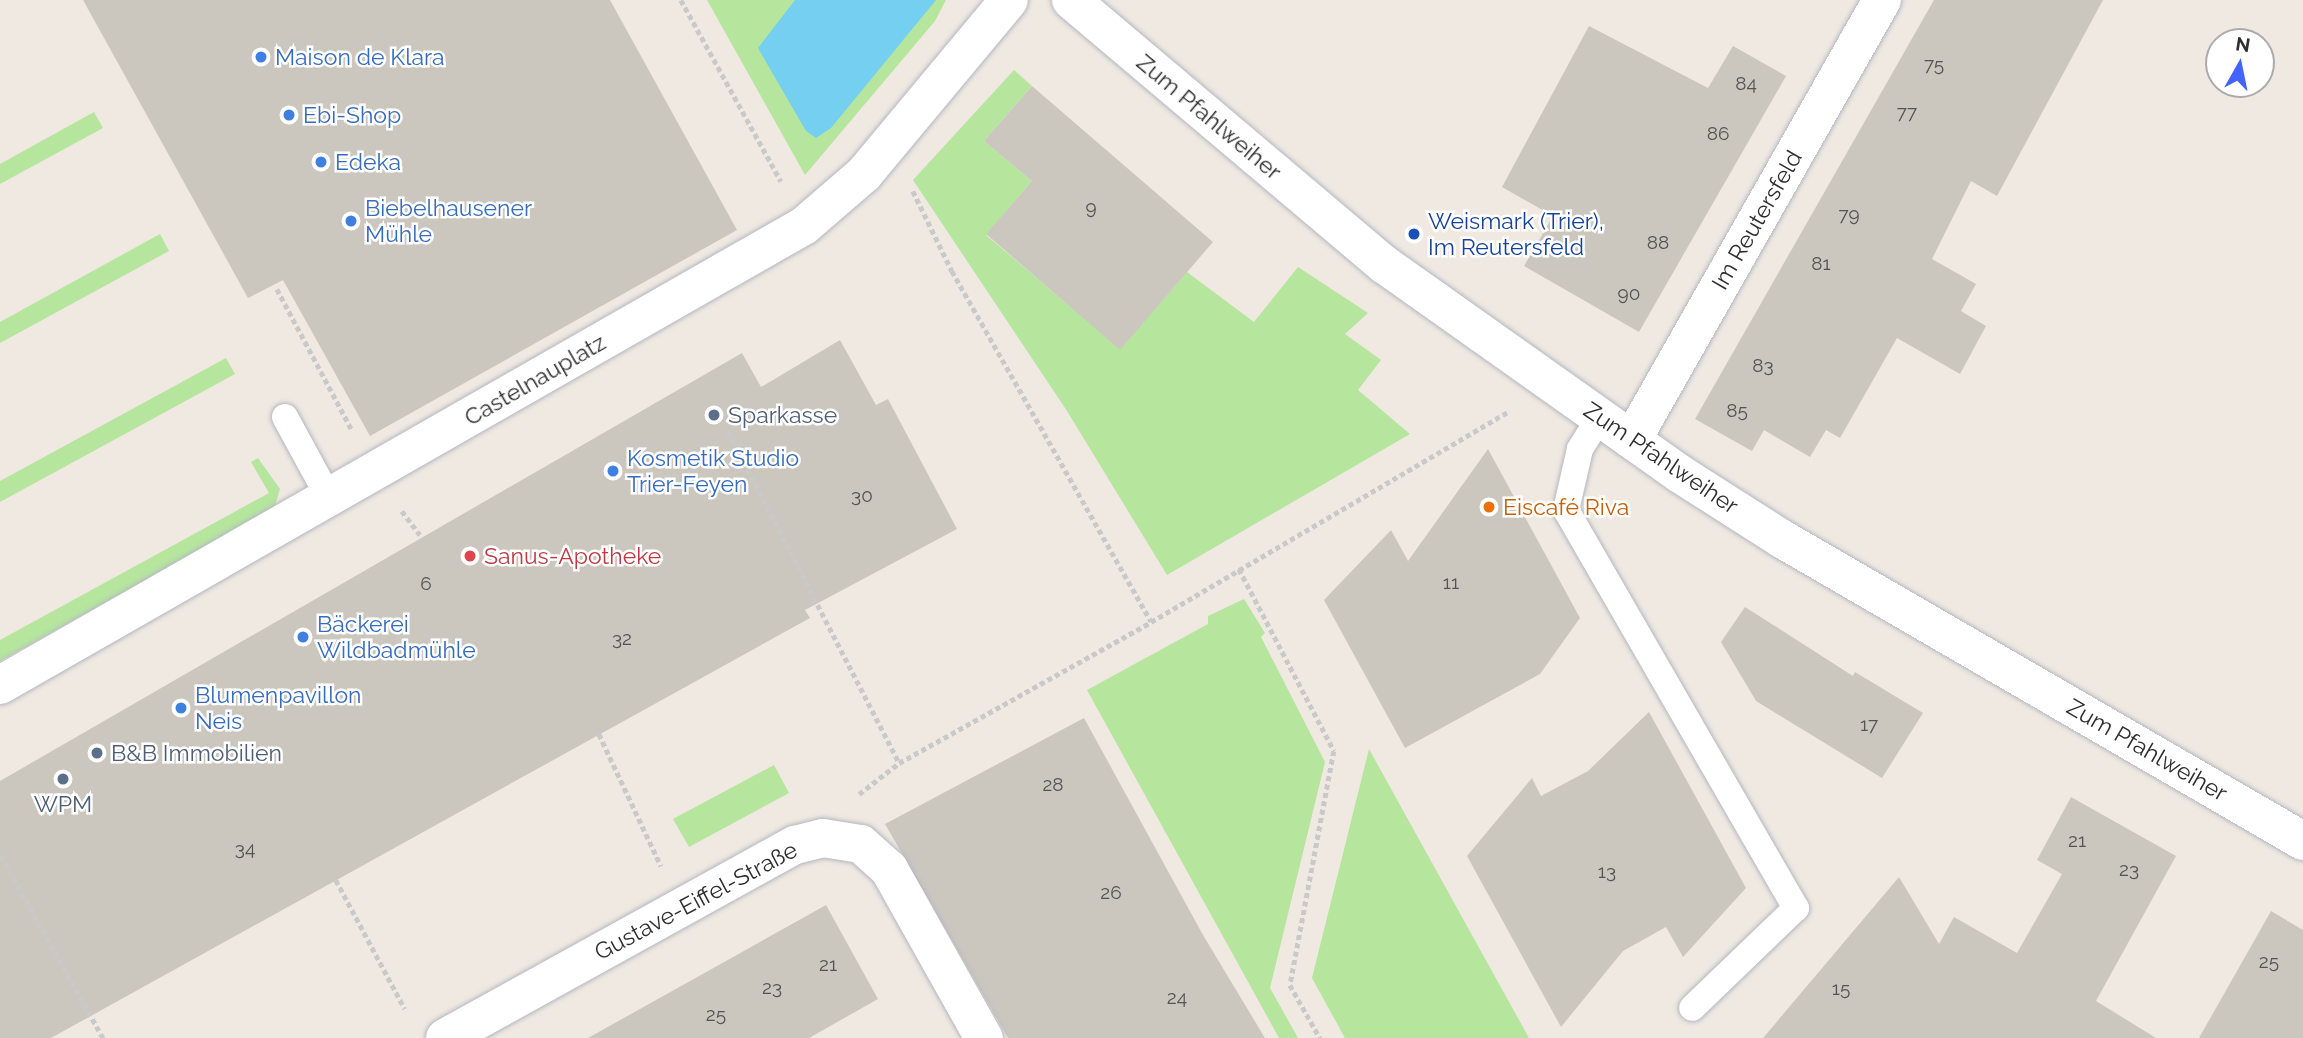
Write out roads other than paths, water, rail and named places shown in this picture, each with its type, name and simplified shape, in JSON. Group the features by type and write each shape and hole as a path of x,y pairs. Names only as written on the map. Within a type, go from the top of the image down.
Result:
{"street":[{"name":"Castelnauplatz","path":"0,685 805,225 864,174 1009,0"},
{"name":"Zum Pfahlweiher","path":"1071,0 1385,265 1632,440 1783,539 2303,841"},
{"name":"Im Reutersfeld","path":"1632,440 1882,0"},
{"name":"Gustave-Eiffel-Straße","path":"445,1038 795,845 823,838 861,844 889,869 984,1038"}],"lane":[{"path":"285,417 328,496"},
{"path":"1600,417 1580,449 1566,510 1797,908 1692,1008"}],"water":[{"path":"795,0 936,0 831,128 816,138 806,131 758,48"}],"place":[{"name":"Maison de Klara","path":"261,57"},
{"name":"Ebi-Shop","path":"289,115"},
{"name":"Edeka","path":"321,162"},
{"name":"Biebelhausener Mühle","path":"351,221"},
{"name":"Weismark (Trier), Im Reutersfeld","path":"1414,234"},
{"name":"Sparkasse","path":"714,415"},
{"name":"Kosmetik Studio Trier-Feyen","path":"613,471"},
{"name":"Eiscafé Riva","path":"1489,507"},
{"name":"Sanus-Apotheke","path":"470,556"},
{"name":"Bäckerei Wildbadmühle","path":"303,637"},
{"name":"Blumenpavillon Neis","path":"181,708"},
{"name":"B&B Immobilien","path":"97,753"},
{"name":"WPM","path":"63,779"}]}
